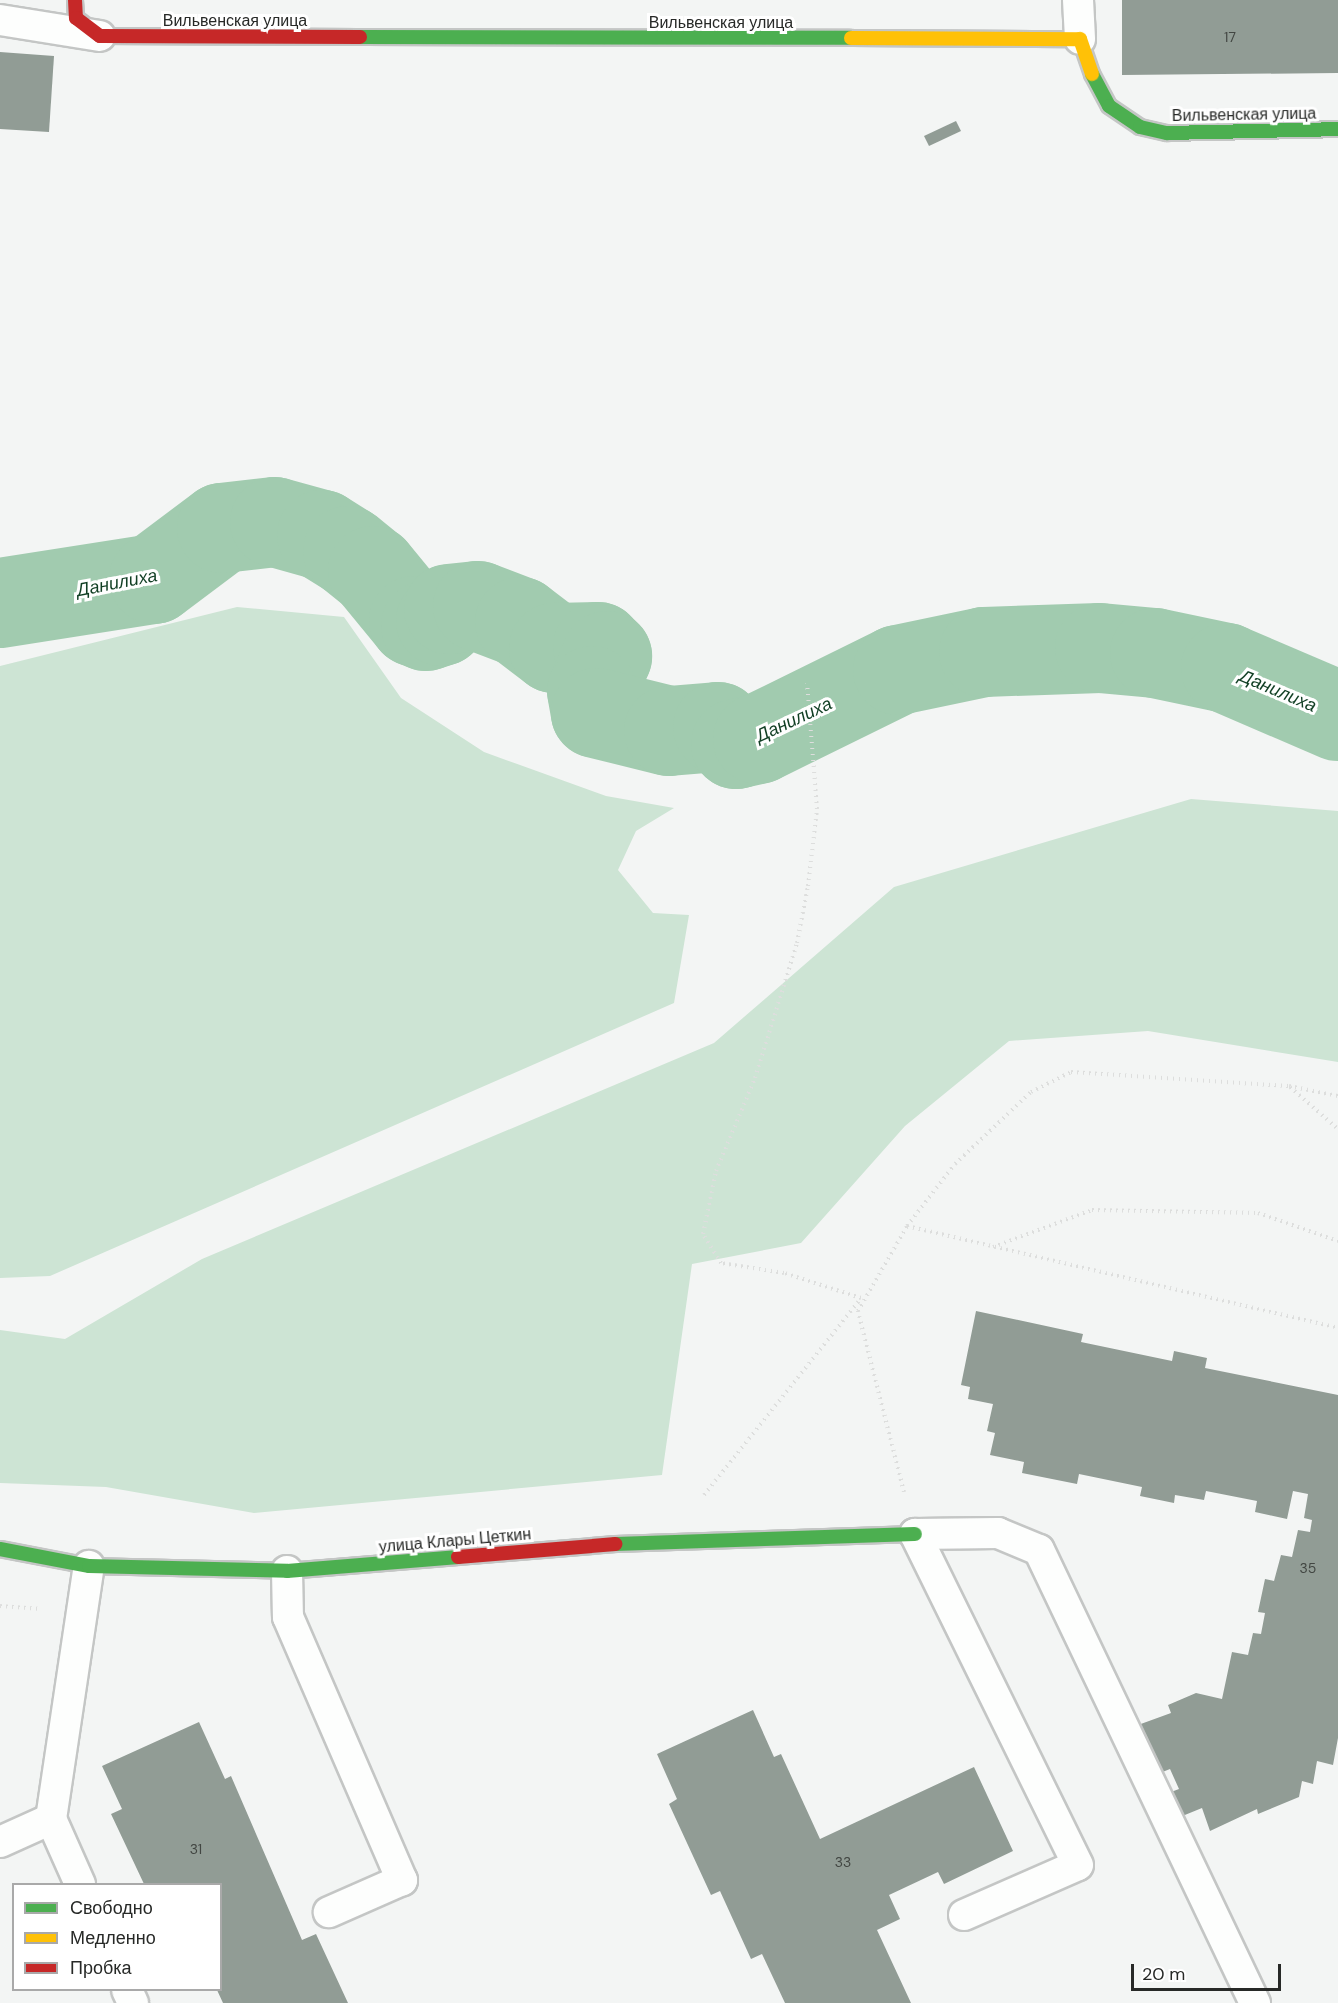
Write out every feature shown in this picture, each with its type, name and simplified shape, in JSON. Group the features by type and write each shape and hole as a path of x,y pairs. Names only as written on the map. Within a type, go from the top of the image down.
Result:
{"street":[{"path":"75,0 76,18 100,36"},
{"name":"Вильвенская улица","path":"100,36 1080,39 1096,87 1109,106 1140,127 1167,133 1338,129"},
{"name":"улица Клары Цеткин","path":"0,1549 89,1566 287,1571 668,1540 915,1534"}],"lane":[{"path":"1078,0 1080,39"},
{"path":"0,20 100,36"},
{"path":"964,1915 1078,1865 915,1534 999,1533 1039,1550 1255,2003"},
{"path":"80,1883 51,1819 89,1566"},
{"path":"287,1571 288,1617 402,1880 329,1912"},
{"path":"0,1842 51,1819"}],"path":[{"path":"807,683 813,733 817,809 797,943 755,1078 716,1171 704,1234 721,1263 784,1273 861,1298"},
{"path":"668,1540 861,1298 907,1226 955,1164 1049,1079 1101,1071 1289,1086 1338,1096"},
{"path":"1289,1086 1338,1129"},
{"path":"992,1247 1092,1210 1258,1213 1338,1241"},
{"path":"907,1226 1338,1328"},
{"path":"861,1298 859,1323 915,1534"}],"green space":[{"path":"237,607 344,617 401,698 484,752 606,796 674,808 636,831 618,870 653,913 689,915 674,1003 50,1276 0,1278 0,666"},
{"path":"1191,799 1338,811 1338,1062 1148,1031 1009,1041 905,1126 801,1243 692,1264 662,1475 254,1513 106,1487 0,1483 0,1330 65,1339 202,1259 714,1043 894,887"}],"building":[{"path":"1122,0 1338,0 1338,73 1122,75"},
{"path":"0,52 54,56 49,132 0,129"},
{"path":"956,121 961,131 929,146 924,136"},
{"path":"976,1311 1083,1334 1081,1342 1172,1361 1174,1351 1207,1358 1205,1368 1338,1395 1338,1738 1333,1765 1317,1761 1313,1784 1302,1781 1299,1797 1258,1814 1257,1809 1210,1831 1202,1808 1175,1819 1163,1795 1179,1789 1170,1769 1150,1777 1138,1725 1171,1713 1168,1705 1196,1693 1222,1699 1232,1652 1248,1655 1253,1633 1261,1634 1265,1613 1258,1612 1265,1579 1274,1581 1281,1555 1292,1557 1298,1530 1310,1532 1312,1520 1304,1518 1308,1494 1293,1491 1287,1519 1255,1512 1257,1501 1206,1491 1204,1500 1175,1495 1174,1503 1140,1496 1142,1487 1079,1474 1077,1484 1022,1473 1024,1462 990,1455 995,1433 987,1431 993,1404 968,1399 970,1387 961,1385"},
{"path":"753,1710 774,1757 781,1754 820,1839 974,1767 1013,1851 944,1884 938,1872 889,1895 900,1919 877,1930 911,2003 785,2003 762,1954 751,1959 720,1891 711,1895 669,1804 677,1799 657,1754"},
{"path":"199,1722 225,1779 231,1776 302,1940 316,1934 348,2003 223,2003 217,1991 222,1991 222,1883 144,1883 111,1814 122,1809 102,1766"}],"waterway":[{"name":"Данилиха","path":"0,603 154,579 222,528 275,522 322,535 348,551 373,571 414,621 426,626 441,621 449,609 478,606 520,622 554,648 598,647 607,656 592,691 596,713 669,731 718,727 736,744 758,739 898,670 984,652 1100,648 1155,653 1226,668 1338,716"}],"traffic: fast":[{"path":"360,37 851,38"},
{"path":"1092,74 1109,106 1140,127 1167,133 1338,129"},
{"path":"615,1544 915,1534"},
{"path":"0,1549 89,1566 287,1571 458,1557"}],"traffic: slow":[{"path":"851,38 1080,39 1092,74"}],"traffic: jam":[{"path":"75,0 76,18 100,36 360,37"},
{"path":"458,1557 615,1544"}]}
